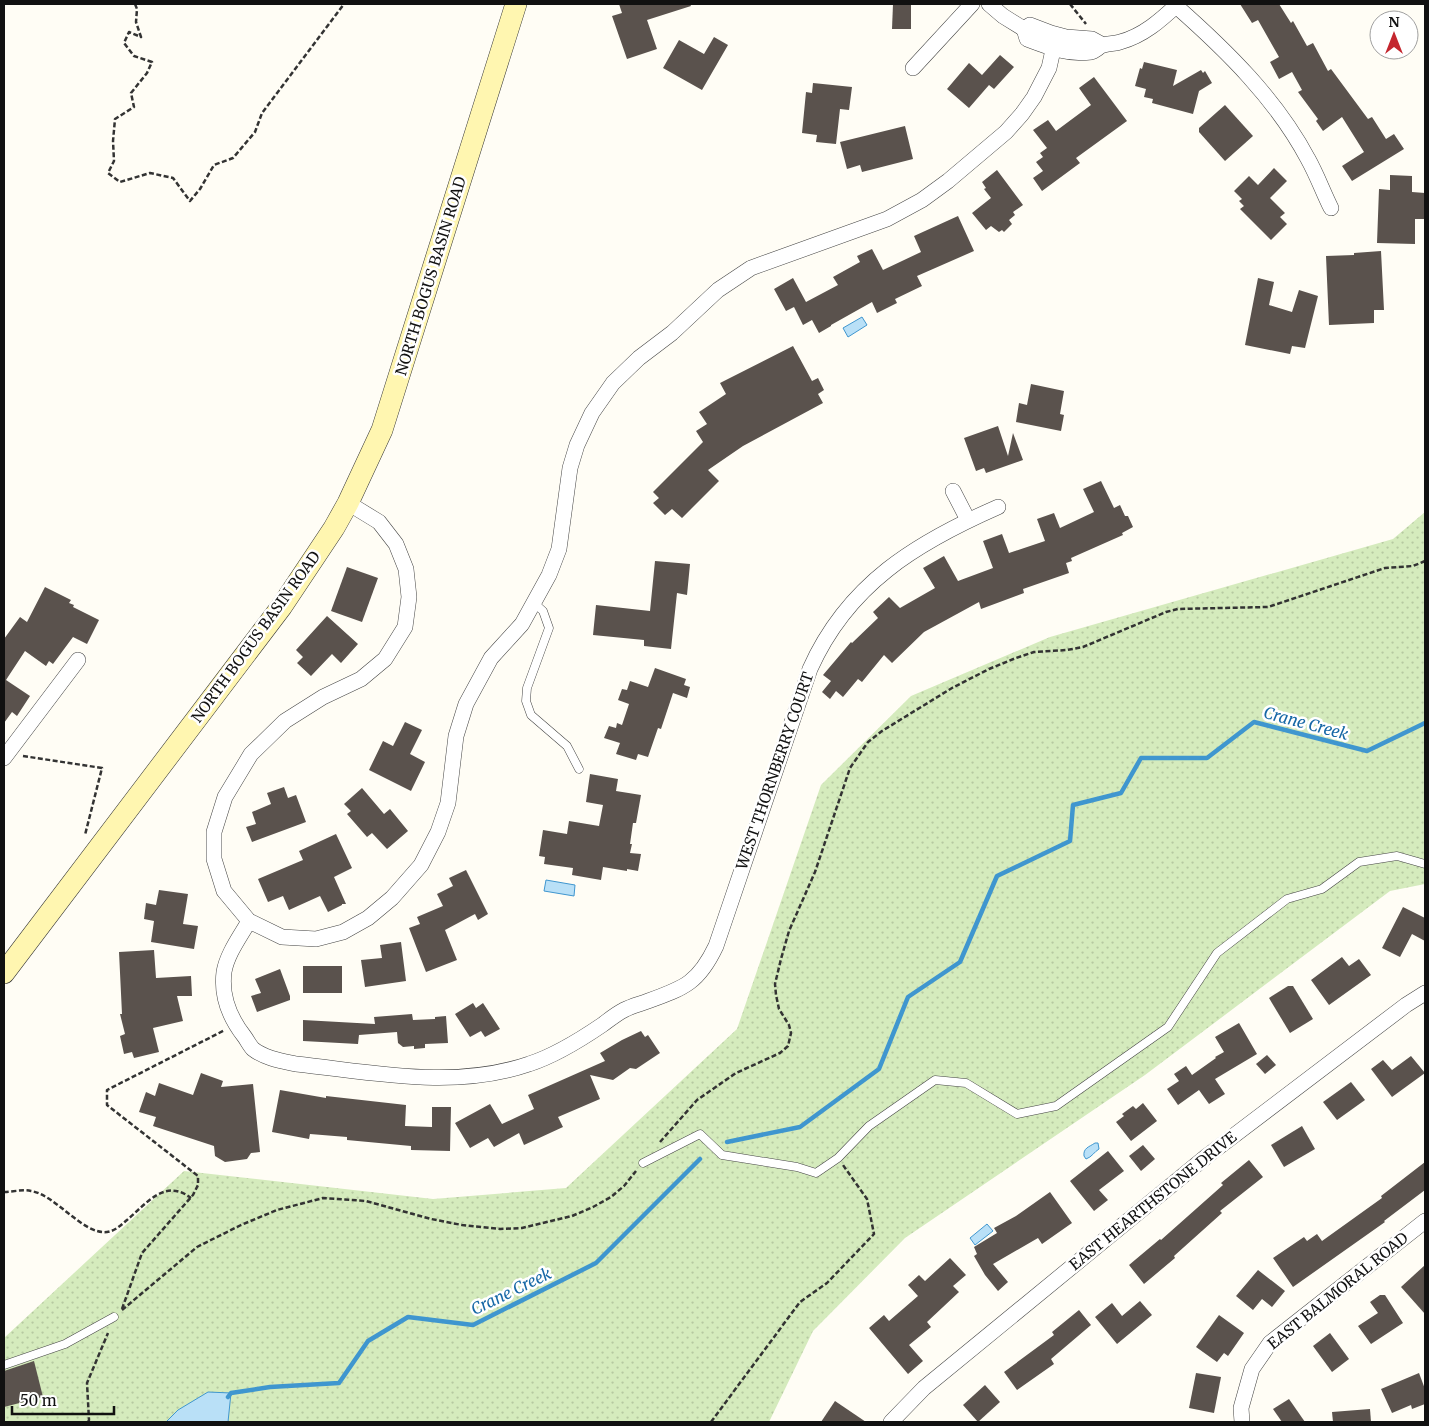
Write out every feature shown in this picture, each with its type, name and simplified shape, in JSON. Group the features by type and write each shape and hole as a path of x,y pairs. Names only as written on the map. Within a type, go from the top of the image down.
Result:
{"street":[{"name":"NORTH BOGUS BASIN ROAD","path":"4,973 282,606 334,528 348,503 382,430 516,4"},
{"path":"913,68 972,4"},
{"path":"988,4 1024,29 1027,39 1053,50 1094,52 1103,45 1133,38 1160,21 1177,5 1244,71 1273,104 1309,160 1331,208"},
{"path":"1024,29 1030,25 1066,37 1092,39 1103,45"},
{"path":"348,503 379,522 396,544 406,569 410,597 405,627 385,659 361,680 323,697 285,721 251,754 224,797 214,832 214,859 224,891 249,921 282,937 316,939 343,932 368,918 392,898 421,865 438,832 448,803 456,736 466,704 491,658 522,624 549,575 559,549 570,468 577,445 592,413 613,383 639,358 672,333 718,290 751,268 887,220 922,200 948,182 1006,132 1022,114 1034,97 1049,68 1053,50"},
{"path":"953,491 968,520"},
{"name":"WEST THORNBERRY COURT","path":"249,921 231,953 224,971 226,1004 235,1024 253,1049 276,1060 296,1064 420,1078 455,1078 492,1073 529,1064 561,1049 624,1010 679,990 696,977 709,961 810,669 826,638 850,605 874,580 902,557 968,520 998,507"},
{"path":"5,756 78,660"},
{"name":"EAST HEARTHSTONE DRIVE","path":"891,1422 924,1388 1207,1156 1406,1005 1425,993"},
{"name":"EAST BALMORAL ROAD","path":"1242,1422 1241,1408 1252,1369 1270,1343 1425,1221"}],"lane":[{"path":"534,604 543,611 549,628 527,688 526,700 531,715 566,746 579,768"},
{"path":"643,1163 700,1134 722,1155 816,1173 838,1158 869,1126 935,1080 966,1082 1017,1114 1056,1106 1168,1027 1217,953 1287,899 1322,889 1358,862 1397,856 1425,864"},
{"path":"4,1365 65,1344 114,1317"}],"path":[{"path":"135,4 137,9 136,22 141,37 129,32 124,42 134,56 152,62 147,73 131,93 134,107 114,119 114,161 108,172 120,182 150,173 173,178 190,201 200,190 214,165 233,158 255,132 262,113 344,4"},
{"path":"1070,4 1092,31"},
{"path":"88,1422 87,1383 114,1317 197,1247 277,1210 323,1198 366,1201 431,1219 500,1229 522,1228 572,1216 611,1197 624,1186 678,1120 698,1100 736,1073 780,1053 788,1046 791,1033 789,1025 779,1009 775,984 789,931 815,872 850,768 868,742 882,731 952,688 989,669 1034,652 1083,647 1166,612 1178,609 1268,607 1385,568 1413,566 1425,561"},
{"path":"5,756 102,768 83,842"},
{"path":"121,1310 142,1253 191,1198 198,1185 198,1176 107,1105 107,1090 235,1024"},
{"path":"711,1422 800,1302 827,1283 874,1234 867,1199 838,1158"},
{"path":"4,1192 30,1190 47,1198 91,1229 101,1232 116,1230 156,1195 164,1191 174,1189 182,1191 191,1198"}],"green space":[{"path":"1425,512 1425,884 1390,891 1145,1075 905,1238 813,1331 769,1422 4,1422 4,1338 184,1171 433,1199 566,1188 737,1029 821,785 911,696 1050,637 1393,539"}],"water":[{"path":"862,317 867,325 848,337 843,328"},
{"path":"546,880 575,885 574,896 544,891"},
{"path":"1098,1143 1099,1149 1086,1159 1084,1151"},
{"path":"987,1224 993,1231 975,1245 970,1238"},
{"path":"208,1392 231,1393 228,1422 166,1422 178,1410"}],"building":[{"path":"619,4 690,4 691,6 647,20 657,49 627,59 612,16 622,13"},
{"path":"893,4 911,4 911,29 892,29"},
{"path":"1240,4 1279,4 1291,23 1293,21 1307,46 1313,43 1328,71 1331,69 1368,119 1372,117 1386,139 1394,134 1404,149 1352,181 1342,166 1364,152 1342,117 1323,131 1316,121 1318,119 1298,92 1302,90 1292,72 1279,79 1270,62 1279,57 1258,20 1252,23"},
{"path":"714,37 728,45 702,90 663,68 679,40 704,54"},
{"path":"1000,55 1014,67 994,89 989,85 969,108 947,89 969,63 982,75"},
{"path":"1144,62 1177,70 1173,86 1201,70 1203,73 1205,71 1212,83 1199,91 1193,114 1152,103 1153,99 1144,97 1146,89 1135,86 1140,68 1142,69"},
{"path":"1094,77 1127,121 1076,158 1080,163 1042,191 1033,178 1043,171 1036,162 1043,157 1040,153 1047,148 1033,130 1048,120 1056,131 1091,105 1079,88"},
{"path":"813,83 852,87 849,110 840,109 836,144 816,142 817,135 802,133 806,92 812,93"},
{"path":"1225,105 1253,136 1225,161 1199,132 1199,128"},
{"path":"905,126 913,159 862,172 860,165 847,169 840,142"},
{"path":"1274,168 1287,181 1270,198 1285,213 1280,217 1287,224 1271,240 1240,209 1244,206 1239,201 1242,199 1234,191 1249,176 1258,185"},
{"path":"997,170 1023,205 1013,212 1015,215 1009,220 1012,224 1004,232 1002,230 999,232 991,226 986,230 972,213 991,198 984,189 986,188 982,182"},
{"path":"1390,175 1412,176 1412,192 1425,193 1425,219 1415,219 1415,244 1377,243 1379,189 1390,190"},
{"path":"958,216 974,251 917,276 922,286 895,299 897,303 877,313 872,302 819,333 812,320 803,325 794,307 786,311 774,289 793,278 806,302 838,285 833,277 860,262 857,256 872,249 883,270 921,252 914,236"},
{"path":"1381,251 1384,310 1374,310 1374,323 1329,325 1326,256 1354,255 1354,253"},
{"path":"1258,278 1274,282 1269,305 1292,312 1299,290 1318,296 1305,348 1292,346 1290,354 1245,345"},
{"path":"793,346 812,381 818,378 824,390 818,394 823,403 743,446 708,470 719,481 682,518 672,509 665,515 653,503 659,498 653,492 703,442 696,431 707,424 699,412 726,394 720,383"},
{"path":"1031,384 1064,391 1060,414 1064,415 1061,431 1016,422 1019,403 1027,405"},
{"path":"998,426 1008,456 1013,433 1023,460 986,473 984,468 976,471 964,438"},
{"path":"1101,481 1114,508 1120,505 1133,527 1122,533 1123,535 1071,558 1072,561 1066,563 1069,573 1023,589 1024,593 981,609 979,602 924,632 892,663 884,655 862,682 858,679 843,697 836,691 830,699 822,692 831,681 823,675 851,642 878,618 873,612 889,597 900,608 935,588 923,568 944,556 958,581 993,568 983,541 1002,534 1009,553 1045,541 1037,519 1054,513 1060,528 1094,512 1083,489"},
{"path":"655,561 690,564 687,595 677,593 671,649 644,646 644,640 593,635 596,605 650,611"},
{"path":"347,567 378,578 362,622 331,611"},
{"path":"45,587 71,600 69,603 74,605 73,607 99,620 87,644 73,637 53,664 49,661 46,666 25,651 6,680 30,696 17,716 12,712 4,723 4,639 20,617 27,622"},
{"path":"327,616 358,644 341,663 332,654 311,676 297,663 303,657 296,650"},
{"path":"655,668 686,679 684,685 690,687 687,698 673,693 661,729 658,728 648,757 638,754 636,760 616,754 620,743 604,738 609,726 616,728 617,723 622,725 629,704 618,700 622,689 627,690 630,681 648,687"},
{"path":"405,722 422,730 410,754 425,762 411,791 369,770 383,741 393,746"},
{"path":"590,774 618,779 616,791 641,795 636,823 633,823 630,844 632,844 630,853 641,854 638,871 603,867 601,880 572,875 573,868 544,864 545,857 539,856 543,830 567,834 569,821 599,826 603,805 586,802"},
{"path":"284,787 288,798 296,795 306,822 252,842 246,827 256,824 252,812 271,804 267,793"},
{"path":"362,788 384,814 390,809 408,831 387,849 372,833 367,837 347,814 351,811 344,804"},
{"path":"336,834 352,868 334,877 346,904 342,904 328,912 320,896 289,910 283,896 268,902 258,879 303,860 299,851"},
{"path":"466,870 488,914 478,920 475,914 445,930 457,960 426,972 409,928 420,924 417,917 443,906 437,894 453,886 449,878"},
{"path":"159,890 188,894 183,924 198,926 194,949 151,942 154,921 144,919 146,903 156,905"},
{"path":"1403,907 1425,918 1425,941 1412,934 1400,957 1382,948"},
{"path":"401,942 406,981 365,987 361,960 382,958 380,945"},
{"path":"154,950 156,978 191,976 192,996 177,996 183,1021 153,1028 159,1052 134,1058 132,1052 124,1054 120,1036 125,1034 120,1014 122,1014 119,952"},
{"path":"1342,957 1349,966 1359,959 1371,975 1329,1005 1311,980"},
{"path":"303,966 342,966 342,993 303,993"},
{"path":"280,969 290,1000 257,1012 251,996 261,993 255,979"},
{"path":"1288,986 1293,986 1313,1019 1290,1033 1269,998"},
{"path":"473,1003 476,1008 483,1003 500,1029 485,1037 481,1031 470,1037 455,1014"},
{"path":"412,1014 413,1020 435,1019 435,1017 446,1016 448,1043 425,1044 425,1048 414,1049 414,1046 403,1047 398,1043 397,1032 359,1035 358,1044 303,1041 303,1020 375,1024 374,1017"},
{"path":"1239,1023 1257,1054 1215,1079 1225,1094 1209,1104 1199,1090 1178,1105 1167,1089 1179,1081 1174,1074 1186,1066 1192,1075 1224,1052 1215,1037"},
{"path":"641,1031 645,1037 648,1035 660,1053 636,1069 630,1068 613,1080 590,1075 600,1099 558,1117 563,1127 524,1145 519,1133 494,1147 488,1138 470,1148 455,1123 490,1104 502,1124 534,1109 528,1095 605,1061 600,1053"},
{"path":"1267,1055 1276,1065 1265,1074 1256,1064"},
{"path":"1411,1056 1425,1073 1392,1097 1371,1069 1383,1060 1392,1070"},
{"path":"201,1073 223,1081 221,1087 253,1084 260,1152 251,1153 247,1159 225,1162 215,1156 214,1146 153,1126 156,1117 139,1112 146,1092 155,1096 159,1083 193,1095"},
{"path":"1351,1082 1365,1100 1337,1120 1323,1102"},
{"path":"280,1090 326,1098 326,1096 406,1105 405,1126 432,1127 432,1107 451,1107 450,1151 411,1150 411,1146 347,1140 347,1137 310,1134 309,1139 272,1132"},
{"path":"1143,1103 1157,1121 1131,1141 1116,1122 1124,1116 1122,1114 1133,1106 1136,1109"},
{"path":"1302,1126 1315,1149 1284,1167 1271,1145"},
{"path":"1143,1145 1155,1159 1141,1171 1129,1156"},
{"path":"1108,1151 1124,1171 1099,1190 1108,1200 1094,1211 1070,1181"},
{"path":"1249,1160 1263,1177 1220,1211 1222,1213 1174,1256 1175,1258 1144,1284 1129,1265 1161,1240 1223,1185 1221,1183"},
{"path":"1425,1162 1425,1190 1385,1222 1293,1287 1273,1258 1304,1237 1307,1241 1317,1234 1322,1241 1382,1198 1381,1196"},
{"path":"1050,1192 1072,1223 1042,1244 1038,1238 993,1264 1008,1282 998,1291 985,1275 974,1256 977,1254 974,1247 997,1233 994,1228 1016,1216"},
{"path":"950,1258 966,1275 953,1286 959,1292 927,1322 931,1327 909,1345 923,1361 908,1374 869,1328 884,1315 889,1321 918,1296 908,1285 919,1275 925,1281"},
{"path":"1425,1265 1425,1314 1401,1287"},
{"path":"1258,1270 1285,1291 1272,1307 1262,1299 1253,1310 1236,1296"},
{"path":"1380,1295 1385,1295 1403,1323 1371,1344 1358,1326 1378,1313 1370,1302"},
{"path":"1140,1301 1152,1315 1117,1344 1095,1317 1112,1303 1122,1316"},
{"path":"1079,1310 1091,1325 1051,1359 1054,1364 1017,1390 1004,1372 1054,1335 1052,1332"},
{"path":"1219,1315 1244,1333 1228,1356 1224,1353 1217,1362 1196,1347"},
{"path":"1330,1333 1349,1359 1332,1372 1313,1346"},
{"path":"34,1361 43,1397 4,1407 4,1371"},
{"path":"1196,1373 1221,1377 1214,1413 1189,1408"},
{"path":"1419,1373 1425,1389 1425,1404 1412,1409 1411,1405 1392,1413 1381,1389"},
{"path":"985,1385 1000,1402 978,1422 963,1405"},
{"path":"1289,1399 1305,1422 1282,1422 1273,1409"},
{"path":"835,1401 866,1422 821,1422"},
{"path":"1370,1409 1371,1422 1333,1422 1332,1412"}],"waterway":[{"name":"Crane Creek","path":"727,1142 800,1127 879,1069 908,997 960,962 997,876 1070,841 1073,805 1121,793 1141,758 1207,758 1254,722 1367,751 1425,723"},
{"name":"Crane Creek","path":"228,1397 231,1393 270,1387 339,1383 368,1341 408,1317 473,1325 596,1263 700,1159"}]}
